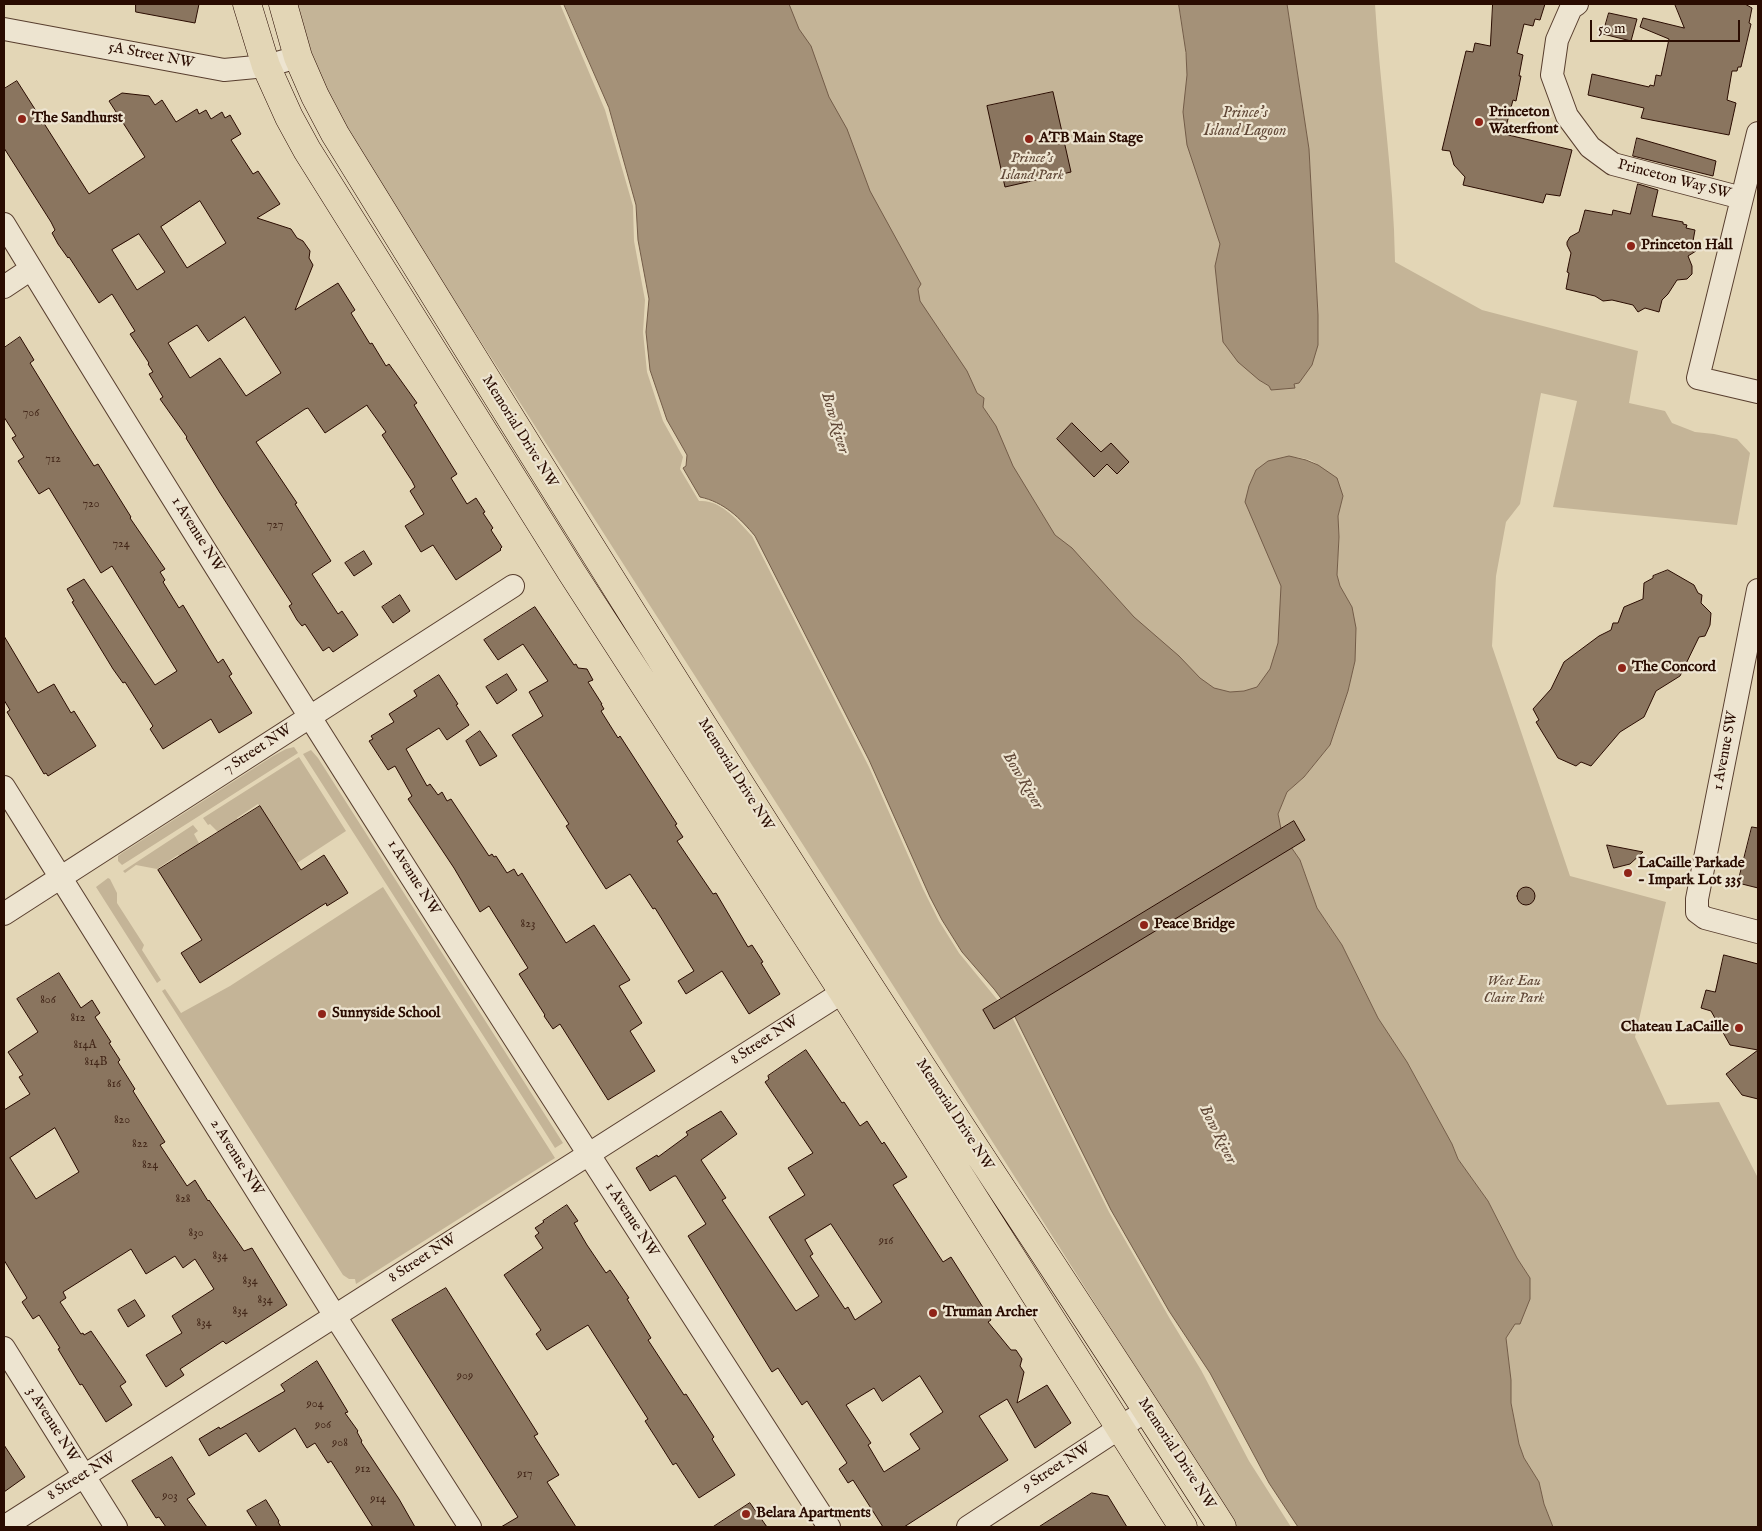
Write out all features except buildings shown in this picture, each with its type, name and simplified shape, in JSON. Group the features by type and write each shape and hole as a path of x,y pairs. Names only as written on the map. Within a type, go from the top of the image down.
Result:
{"main road":[{"name":"Memorial Drive NW","path":"247,4 266,66 307,150 572,574 843,992 1183,1527"},
{"name":"Memorial Drive NW","path":"283,4 298,57 315,96 335,134 602,566 864,978 1148,1410 1222,1527"}],"street":[{"name":"Princeton Way SW","path":"1576,4 1571,8 1557,40 1552,75 1567,116 1590,147 1612,164 1742,198"},
{"name":"5A Street NW","path":"4,29 224,70 266,66 298,57"},
{"path":"1758,133 1698,378 1758,392"},
{"name":"1 Avenue NW","path":"4,224 310,717 588,1154 829,1527"},
{"path":"4,287 31,269"},
{"name":"7 Street NW","path":"4,914 512,586"},
{"name":"1 Avenue SW","path":"1758,590 1697,899 1697,912 1705,918 1758,932"},
{"name":"2 Avenue NW","path":"4,787 335,1316 470,1527"},
{"name":"8 Street NW","path":"4,1527 843,992"},
{"name":"3 Avenue NW","path":"4,1348 116,1527"},
{"name":"9 Street NW","path":"968,1527 1148,1410"}],"green space":[{"path":"296,4 560,4 605,110 633,206 634,241 645,300 643,332 647,372 663,421 683,457 680,469 699,501 707,501 729,512 752,536 869,767 939,921 959,953 1013,1019 1109,1212 1201,1370 1249,1461 1291,1527 1237,1527 350,137 333,105 319,72"},
{"name":"West Eau Claire Park","path":"780,4 1182,4 1191,126 1259,380 1269,386 1294,384 1318,315 1309,149 1287,4 1375,4 1390,165 1395,262 1482,310 1638,351 1629,403 1665,411 1672,423 1695,432 1737,439 1750,453 1737,525 1553,507 1577,401 1541,393 1520,504 1506,522 1496,576 1492,646 1570,876 1666,902 1635,1037 1667,1105 1719,1102 1758,1178 1758,1527 1553,1527 1544,1504 1539,1482 1524,1458 1519,1444 1511,1403 1511,1380 1506,1338 1515,1323 1530,1278 1517,1258 1488,1201 1458,1159 1452,1144 1407,1062 1378,1018 1342,945 1317,908 1300,860 1282,834 1278,814 1287,792 1304,777 1330,745 1348,691 1355,661 1352,607 1340,586 1337,575 1338,516 1343,496 1325,472 1318,465 1307,459 1294,457 1268,461 1289,590 1286,635 1267,685 1236,698 1206,690 1048,537 915,304"},
{"path":"294,747 298,753 122,865 118,861 118,856 122,853 273,756"},
{"path":"311,750 318,758 563,1143 555,1148 303,754"},
{"path":"299,757 346,831 297,863 258,804 237,818 239,822 220,834 210,824 208,825 203,818"},
{"path":"193,825 198,831 194,834 201,847 182,859 178,855 157,869 136,865 125,873 123,871"},
{"path":"108,878 117,893 117,903 144,945 142,950 161,980 157,983 96,887"},
{"name":"Sunnyside School","path":"383,887 555,1158 356,1284 355,1279 349,1279 343,1275 162,991 165,989 181,1013 230,986"}],"water":[{"name":"Bow River","path":"564,4 789,4 799,29 811,46 829,97 847,129 870,191 921,284 918,289 920,301 967,371 977,393 984,398 983,407 996,426 1013,466 1055,535 1072,548 1134,617 1179,656 1200,678 1214,688 1230,692 1244,691 1257,687 1270,669 1278,643 1281,586 1245,502 1256,470 1268,461 1289,456 1318,465 1337,478 1343,496 1338,516 1337,575 1340,586 1352,607 1356,628 1355,661 1348,691 1330,745 1304,777 1287,792 1278,814 1282,834 1300,860 1317,908 1342,945 1378,1018 1407,1062 1452,1144 1458,1159 1488,1201 1517,1258 1530,1278 1530,1299 1520,1324 1515,1324 1506,1338 1511,1380 1511,1403 1519,1444 1524,1458 1539,1482 1544,1504 1553,1527 1298,1527 1269,1483 1210,1373 1169,1311 1111,1210 1015,1017 962,952 942,920 869,760 755,536 724,507 709,499 700,497 683,468 686,466 687,455 667,420 650,370 646,332 649,299 638,240 636,205 609,108"},
{"name":"Prince's Island Lagoon","path":"1179,4 1287,4 1309,149 1318,315 1318,345 1312,365 1299,383 1294,384 1295,388 1271,390 1269,386 1238,362 1223,342 1215,266 1220,244 1187,145 1183,112 1187,75 1186,53"}],"place":[{"name":"The Sandhurst","path":"22,119"},
{"name":"Princeton Waterfront","path":"1479,122"},
{"name":"ATB Main Stage","path":"1029,139"},
{"name":"Princeton Hall","path":"1631,246"},
{"name":"The Concord","path":"1622,668"},
{"name":"LaCaille Parkade - Impark Lot 335","path":"1628,873"},
{"name":"Peace Bridge","path":"1144,925"},
{"name":"Sunnyside School","path":"322,1014"},
{"name":"Chateau LaCaille","path":"1739,1028"},
{"name":"Truman Archer","path":"933,1313"},
{"name":"Belara Apartments","path":"746,1514"}],"park label":[{"name":"Prince's Island Park","path":"1032,168"}]}
